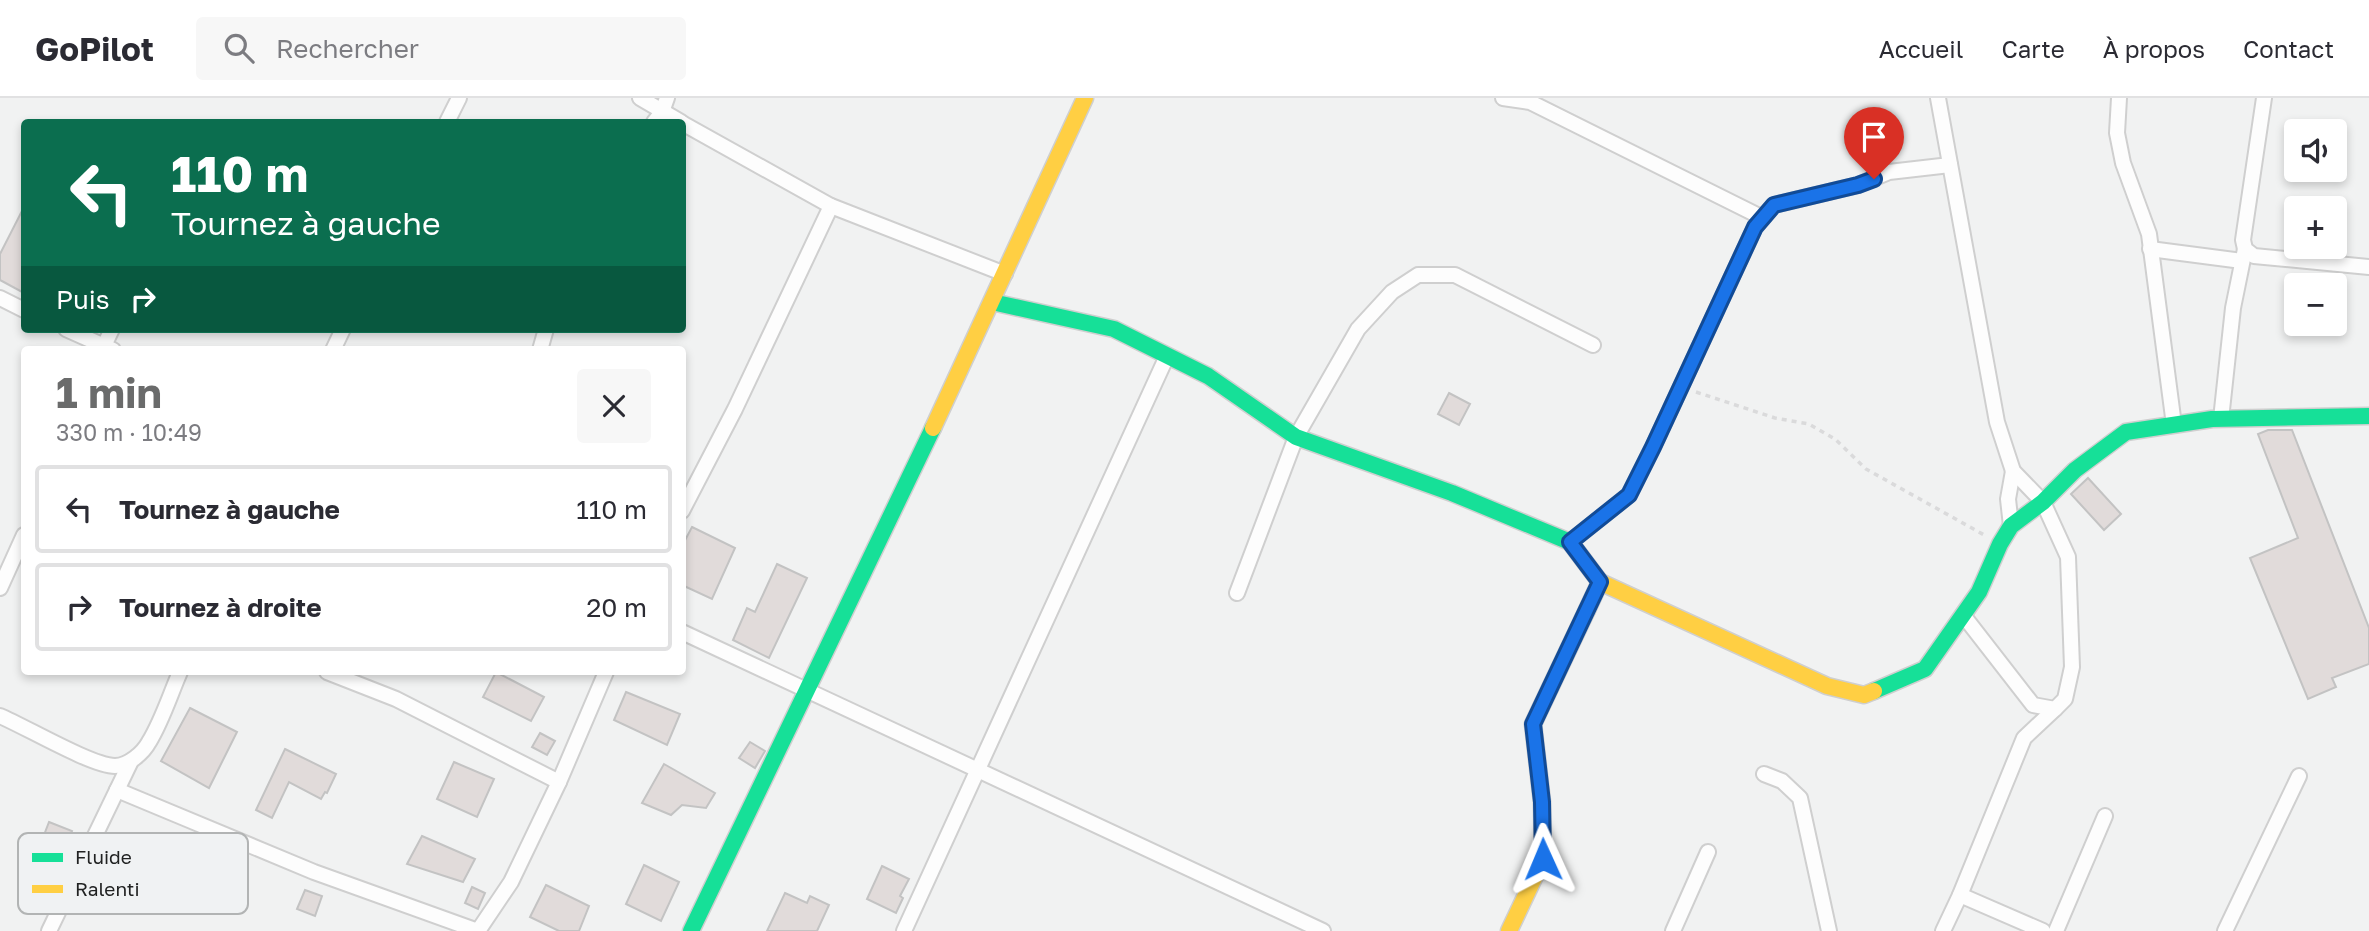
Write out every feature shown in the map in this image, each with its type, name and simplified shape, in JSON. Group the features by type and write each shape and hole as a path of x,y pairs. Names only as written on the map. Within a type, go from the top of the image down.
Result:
{"street":[{"path":"448,119 459,98"},
{"path":"640,98 661,111"},
{"path":"691,931 992,302 1085,98"},
{"path":"1503,98 1530,102 1763,218"},
{"path":"1938,98 1997,422 2013,471 2043,502 2068,557 2072,667 2065,699 2024,738 1943,931"},
{"path":"2119,98 2117,133 2123,163 2149,234 2174,425"},
{"path":"2221,419 2233,308 2243,255 2242,240 2264,98"},
{"path":"686,125 831,206 1005,274"},
{"path":"1570,542 1629,495 1755,227 1774,205 1858,185 1889,172 1950,165"},
{"path":"686,503 734,410 831,206"},
{"path":"2150,249 2369,267"},
{"path":"1237,593 1296,438 1359,329 1392,292 1418,275 1455,275 1593,345"},
{"path":"0,298 21,308"},
{"path":"992,302 1114,329 1208,376 1296,438 1452,493 1570,542 1600,582 1827,686 1864,695 1925,669 1979,592 2011,526 2043,502 2075,470 2126,432 2221,419 2369,416"},
{"path":"74,333 100,346"},
{"path":"904,931 1167,356"},
{"path":"2011,526 2008,499 2013,471"},
{"path":"0,588 21,542"},
{"path":"1509,931 1543,859 1542,802 1533,724 1600,582"},
{"path":"1963,615 2033,705 2055,709"},
{"path":"686,634 1323,931"},
{"path":"96,833 131,761 149,744 179,675"},
{"path":"335,675 396,699 559,782"},
{"path":"248,845 314,872 478,931 511,882 559,782 605,675"},
{"path":"0,716 96,762 115,766 131,761"},
{"path":"1764,774 1782,781 1800,797 1829,931"},
{"path":"2225,931 2299,776"},
{"path":"117,790 220,833"},
{"path":"2056,931 2105,816"},
{"path":"1673,931 1708,852"},
{"path":"1960,895 2043,931"},
{"path":"49,931 57,914"}],"path":[{"path":"1681,387 1775,418 1809,424 1835,439 1866,469 2000,544"}],"building":[{"path":"21,213 21,291 0,280 0,254"},
{"path":"1449,393 1470,404 1459,425 1438,414"},
{"path":"2268,430 2292,430 2369,628 2369,664 2332,678 2336,687 2308,699 2250,558 2298,538 2258,434"},
{"path":"2088,478 2121,514 2104,530 2071,494"},
{"path":"692,527 735,548 712,599 686,587 686,538"},
{"path":"777,564 807,578 769,658 733,640 747,608 755,612"},
{"path":"494,675 502,675 544,697 531,721 483,697"},
{"path":"626,692 680,714 667,745 614,720"},
{"path":"190,708 237,732 209,788 161,761"},
{"path":"540,733 555,741 547,755 532,747"},
{"path":"750,742 765,751 755,768 739,758"},
{"path":"285,749 336,774 321,799 289,782 272,818 256,810"},
{"path":"454,762 494,779 477,817 437,799"},
{"path":"664,764 715,793 706,808 682,805 671,815 642,803"},
{"path":"49,822 72,831 71,833 45,833"},
{"path":"422,836 475,859 463,882 407,864"},
{"path":"644,865 679,882 661,921 626,904"},
{"path":"882,866 909,879 900,896 903,898 896,913 867,899"},
{"path":"546,885 589,906 579,931 559,931 530,917"},
{"path":"472,887 485,893 478,909 465,903"},
{"path":"305,890 322,896 315,916 297,909"},
{"path":"785,893 807,903 810,896 829,905 817,931 767,931"}],"traffic: fast":[{"path":"992,302 1114,329 1208,376 1296,437 1452,493 1570,542 1600,582 1587,610"},
{"path":"1874,691 1925,669 1979,592 2011,526 2043,502 2075,470 2126,432 2212,419 2369,416"},
{"path":"691,931 933,428"}],"traffic: slow":[{"path":"933,428 1085,98"},
{"path":"1600,582 1827,686 1864,695 1874,691"},
{"path":"1509,931 1543,859 1542,802 1533,724 1587,610"}],"route":[{"path":"1543,859 1542,802 1533,724 1600,582 1570,542 1629,495 1755,227 1774,205 1874,179"}]}
